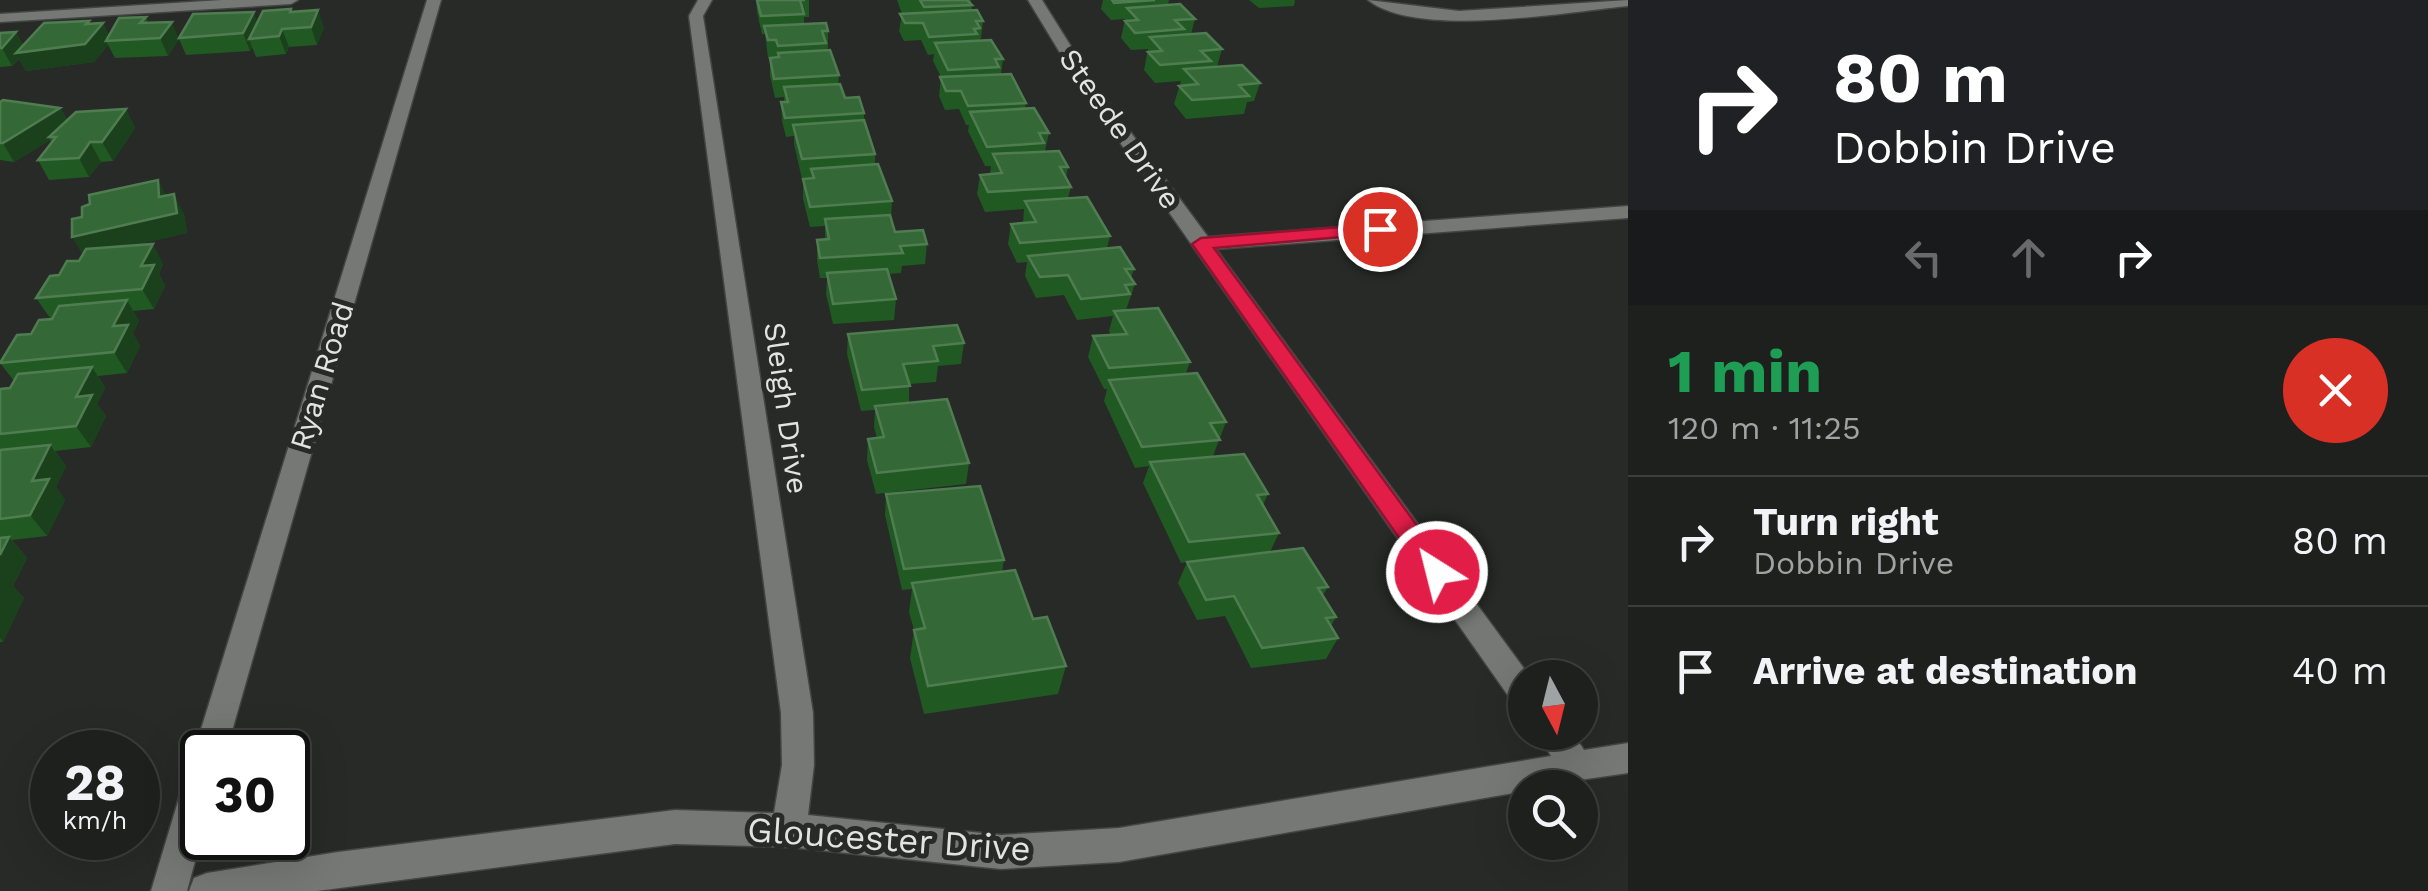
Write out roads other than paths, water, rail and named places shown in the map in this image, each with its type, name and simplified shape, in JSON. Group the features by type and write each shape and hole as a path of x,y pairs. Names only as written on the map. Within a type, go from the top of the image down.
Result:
{"street":[{"path":"0,18 291,0"},
{"name":"Ryan Road","path":"217,730 434,0"},
{"name":"Sleigh Drive","path":"705,0 696,16 797,713 798,765 789,830"},
{"name":"Steede Drive","path":"1035,0 1063,49 1508,670"},
{"path":"1375,0 1390,10 1425,16 1628,2"},
{"path":"1201,244 1628,212"},
{"path":"1566,750 1578,766"},
{"name":"Gloucester Drive","path":"208,891 638,830 727,826 1001,852 1066,850 1118,845 1628,758"},
{"path":"169,891 180,853"}]}
